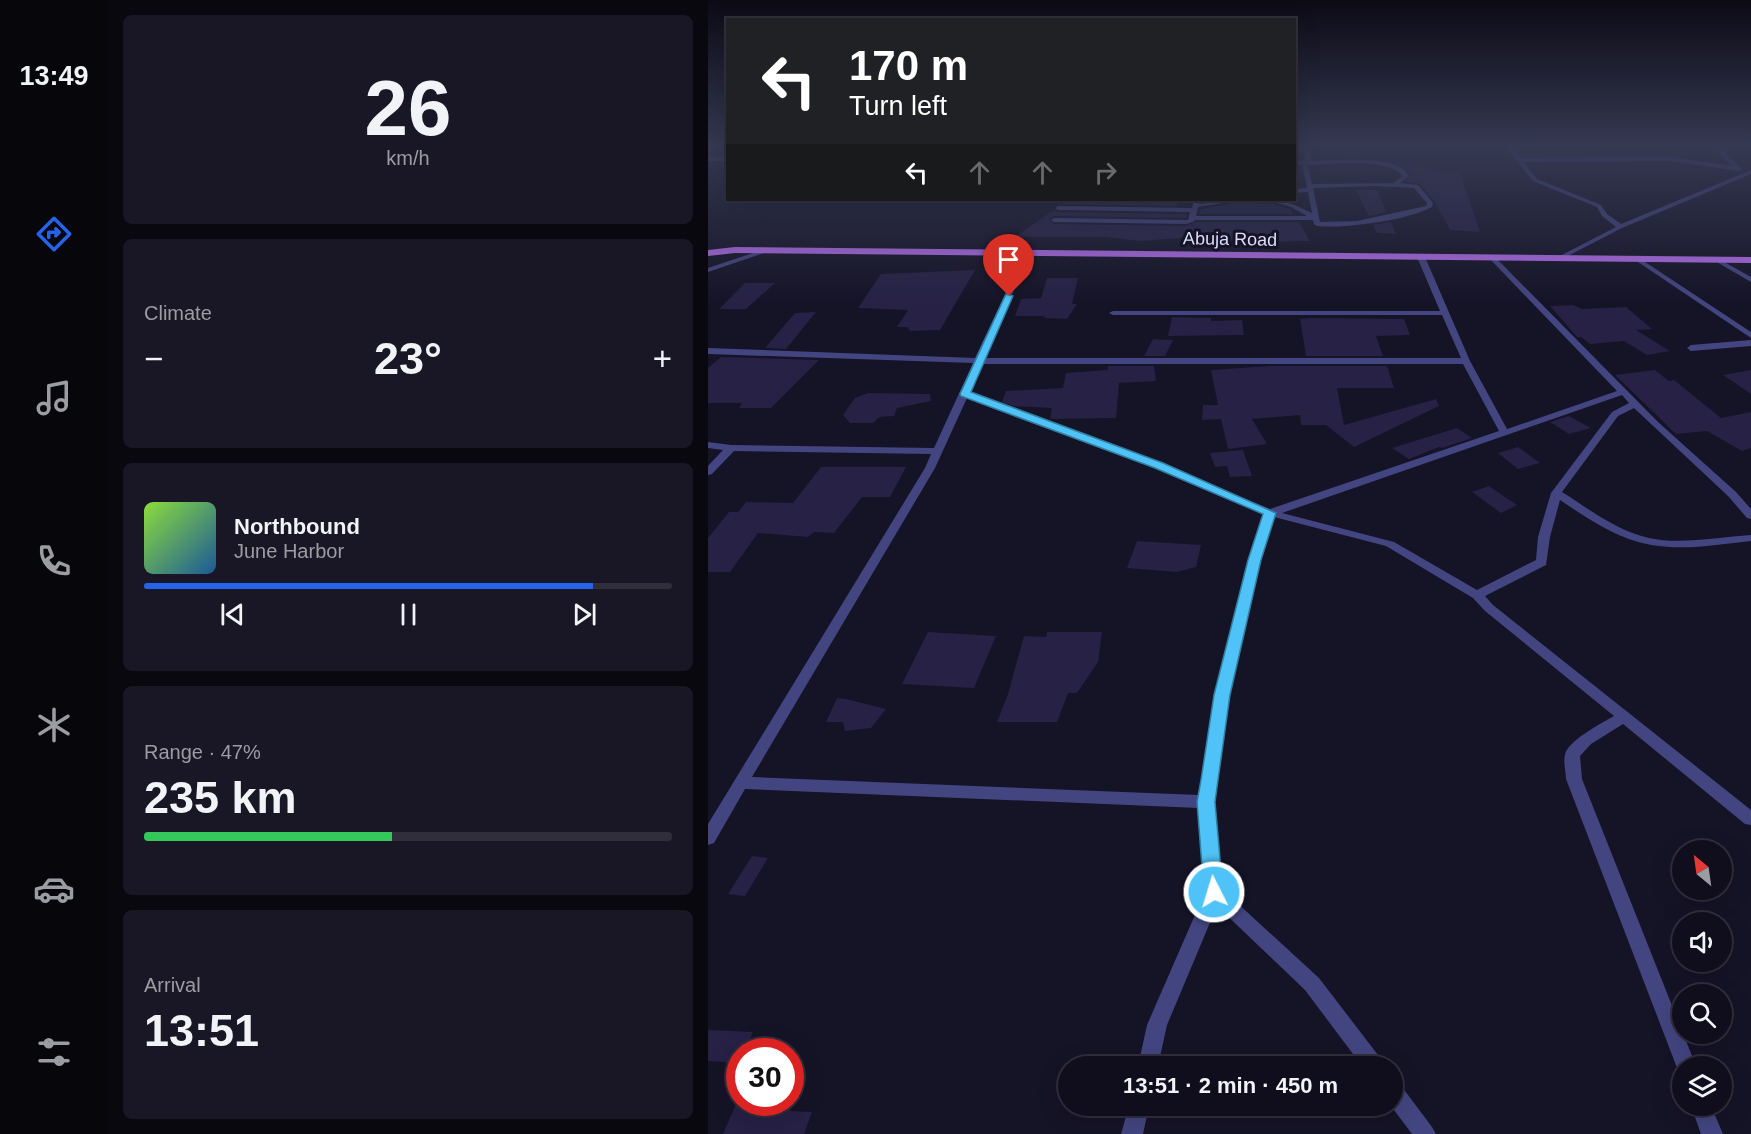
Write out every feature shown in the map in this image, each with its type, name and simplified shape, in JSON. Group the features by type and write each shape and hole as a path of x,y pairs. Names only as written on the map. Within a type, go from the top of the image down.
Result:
{"main road":[{"name":"Abuja Road","path":"708,253 765,250 1751,260"}],"street":[{"path":"1312,198 1317,224 1337,225 1407,214 1429,207 1430,203 1426,198"},
{"path":"1582,198 1599,206 1604,215 1620,227"},
{"path":"1560,258 1620,227 1689,198"},
{"path":"1088,229 1101,201"},
{"path":"1058,208 1195,205 1229,201"},
{"path":"1272,201 1293,206 1315,218"},
{"path":"1192,218 1195,205"},
{"path":"1054,220 1186,222 1192,218 1315,218"},
{"path":"708,270 765,250"},
{"path":"708,837 930,468 1028,252"},
{"path":"1421,257 1466,361 1504,434"},
{"path":"1492,257 1623,392 1732,494 1751,516"},
{"path":"1637,259 1751,336"},
{"path":"1717,260 1751,280"},
{"path":"1113,313 1446,313"},
{"path":"1691,348 1751,343"},
{"path":"708,351 979,362 1466,361"},
{"path":"1270,513 1623,392"},
{"path":"965,394 1159,466 1270,513 1390,544 1477,595 1489,608 1751,819"},
{"path":"1477,595 1542,562 1544,537 1556,493 1616,414 1635,404"},
{"path":"708,445 938,451"},
{"path":"708,472 731,447"},
{"path":"1556,493 1612,528 1640,539 1659,543 1751,538"},
{"path":"1150,1056 1157,1025 1214,892 1206,802 1222,695 1254,560 1270,513"},
{"path":"1624,717 1586,740 1572,754 1574,779 1682,1056"},
{"path":"741,783 1206,802"},
{"path":"1214,892 1312,984 1366,1056"},
{"path":"1403,1105 1425,1134"},
{"path":"1132,1134 1136,1116"},
{"path":"1705,1116 1712,1134"}],"building":[{"path":"1360,198 1380,198 1386,212 1369,216"},
{"path":"1432,198 1468,198 1480,232 1450,230"},
{"path":"1067,201 1178,201 1176,206 1062,204"},
{"path":"1242,202 1273,204 1290,209 1294,214 1199,214 1200,209"},
{"path":"1054,210 1058,212 1187,214 1186,218 1054,216 1049,219 1054,224 1186,226 1196,222 1299,222 1310,241 1255,242 1255,240 1195,239 1194,237 1140,241 1104,237 1015,237"},
{"path":"1391,222 1396,234 1377,233 1373,225"},
{"path":"975,270 940,330 910,331 907,327 897,327 908,310 858,308 881,274"},
{"path":"1047,278 1078,278 1072,304 1077,304 1067,319 1015,316 1021,299 1041,298"},
{"path":"745,283 775,283 746,309 719,309"},
{"path":"1573,305 1582,309 1626,307 1652,329 1636,330 1670,351 1647,355 1624,341 1590,344 1581,337 1577,337 1550,306"},
{"path":"816,312 786,349 765,348 795,313"},
{"path":"1172,317 1211,318 1211,321 1242,320 1244,335 1168,336"},
{"path":"1300,319 1404,319 1410,335 1376,336 1383,356 1306,356"},
{"path":"1153,339 1173,340 1165,356 1144,356"},
{"path":"721,357 819,360 771,408 739,408 742,403 708,403 708,368"},
{"path":"1108,366 1154,366 1156,381 1119,383 1116,418 1050,419 1052,408 1013,406 1002,402 1006,391 1063,388 1066,373 1108,370"},
{"path":"1270,366 1387,366 1394,388 1337,388 1344,425 1436,399 1439,406 1354,447 1326,425 1301,425 1300,415 1252,419 1267,444 1228,449 1221,419 1202,420 1203,405 1218,405 1211,370"},
{"path":"1655,370 1669,381 1674,380 1721,418 1751,412 1751,448 1742,451 1707,431 1676,434 1615,375"},
{"path":"1751,370 1751,394 1723,375"},
{"path":"868,393 930,394 931,401 897,408 894,416 880,417 873,423 850,423 843,415 855,398"},
{"path":"1569,416 1591,428 1569,434 1550,422"},
{"path":"1457,428 1472,438 1439,447 1409,459 1392,448"},
{"path":"1518,447 1540,463 1518,469 1498,453"},
{"path":"1243,450 1252,476 1230,477 1227,466 1215,467 1210,453"},
{"path":"821,467 906,467 890,497 862,497 834,533 814,532 808,537 758,533 730,572 708,572 708,538 729,512 738,512 746,502 793,503"},
{"path":"1489,486 1517,505 1501,513 1472,492"},
{"path":"1137,541 1201,545 1196,567 1177,572 1127,568"},
{"path":"928,632 996,636 974,688 902,684"},
{"path":"1047,632 1102,632 1098,662 1077,693 1068,693 1057,722 997,722 1008,694 1024,636 1046,637"},
{"path":"837,698 886,709 871,728 845,731 843,722 826,722"},
{"path":"752,856 768,858 745,896 728,894"},
{"path":"708,1030 753,1032 750,1038 726,1038 726,1062 708,1061"},
{"path":"804,1112 812,1112 804,1134 723,1134 731,1116 804,1116"}],"route":[{"path":"1009,296 965,394 1159,466 1270,513 1254,560 1222,695 1209,780 1206,802 1214,892"}]}
